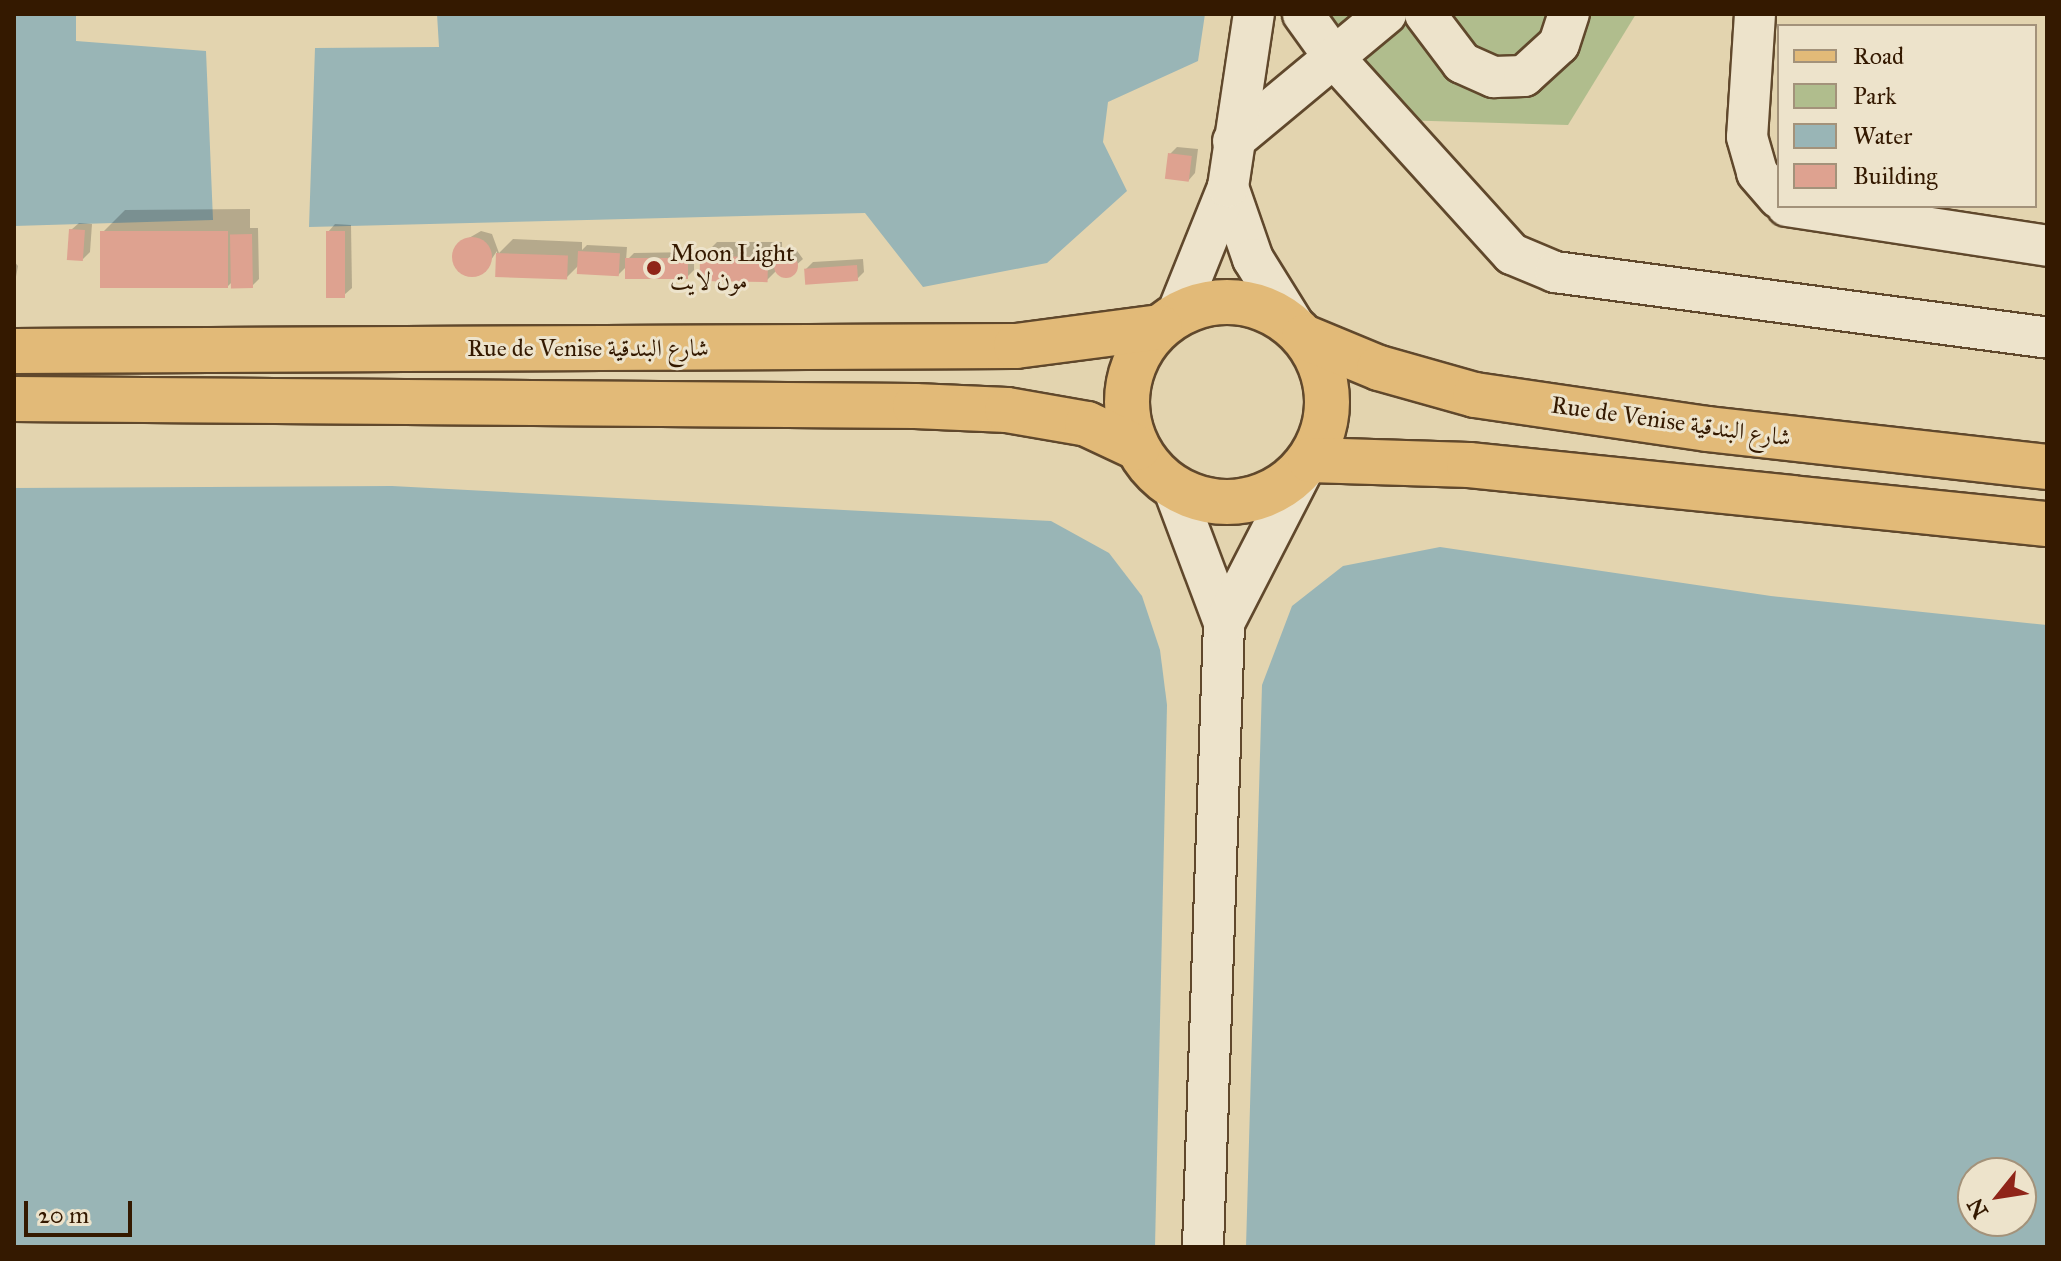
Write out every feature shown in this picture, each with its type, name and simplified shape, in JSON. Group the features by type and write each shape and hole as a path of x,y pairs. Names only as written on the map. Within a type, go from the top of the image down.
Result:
{"main road":[{"path":"1240,302 1271,311 1300,333 1325,376 1328,398 1324,430 1306,466 1254,500 1226,504 1173,487 1138,448 1127,416 1128,383 1139,352 1168,320 1207,303 1240,302"},
{"name":"Rue de Venise شارع البندقية","path":"14,351 1016,346 1168,320"},
{"name":"Rue de Venise شارع البندقية","path":"1300,333 1379,368 1475,395 1708,429 2047,467"},
{"path":"14,399 899,405 1007,410 1074,421 1138,448"},
{"path":"1306,466 1469,465 2047,524"}],"street":[{"path":"1168,320 1228,187 1254,14"},
{"path":"1303,14 1336,60 1512,254 1555,272 2047,338"},
{"path":"1233,141 1336,60 1386,14"},
{"path":"1425,14 1462,63 1494,77 1524,76 1559,44 1569,14"},
{"path":"1755,14 1747,137 1757,173 1777,196"},
{"path":"1228,187 1253,259 1300,333"},
{"path":"1800,208 2047,246"},
{"path":"1224,623 1306,466"},
{"path":"1173,487 1224,623 1203,1247"}],"green space":[{"path":"1323,14 1636,14 1568,125 1397,120"}],"water":[{"path":"14,14 76,14 76,41 206,51 213,220 14,226"},
{"path":"437,14 1205,14 1198,61 1108,102 1103,142 1127,191 1047,263 923,287 865,213 309,227 315,48 439,47"},
{"path":"392,486 1051,521 1109,553 1142,596 1160,650 1167,705 1155,1247 14,1247 14,488"},
{"path":"1440,547 1771,596 2047,625 2047,1247 1246,1247 1262,685 1292,606 1343,566"}],"building":[{"path":"1168,153 1192,156 1189,182 1165,179"},
{"path":"69,229 85,230 83,261 67,260"},
{"path":"100,231 228,231 228,288 100,288"},
{"path":"326,231 345,231 345,298 326,298"},
{"path":"230,234 252,234 253,288 231,288"},
{"path":"472,237 486,243 492,257 486,271 472,277 458,271 452,257 458,243"},
{"path":"578,251 620,253 619,276 577,274"},
{"path":"496,253 568,256 567,279 495,277"},
{"path":"786,254 795,257 798,266 795,275 786,278 777,275 774,266 777,257"},
{"path":"700,256 768,257 768,282 700,281"},
{"path":"625,258 688,258 688,279 625,279"},
{"path":"857,265 858,281 805,285 804,269"}],"place":[{"name":"Moon Light مون لايت","path":"654,268"}]}
